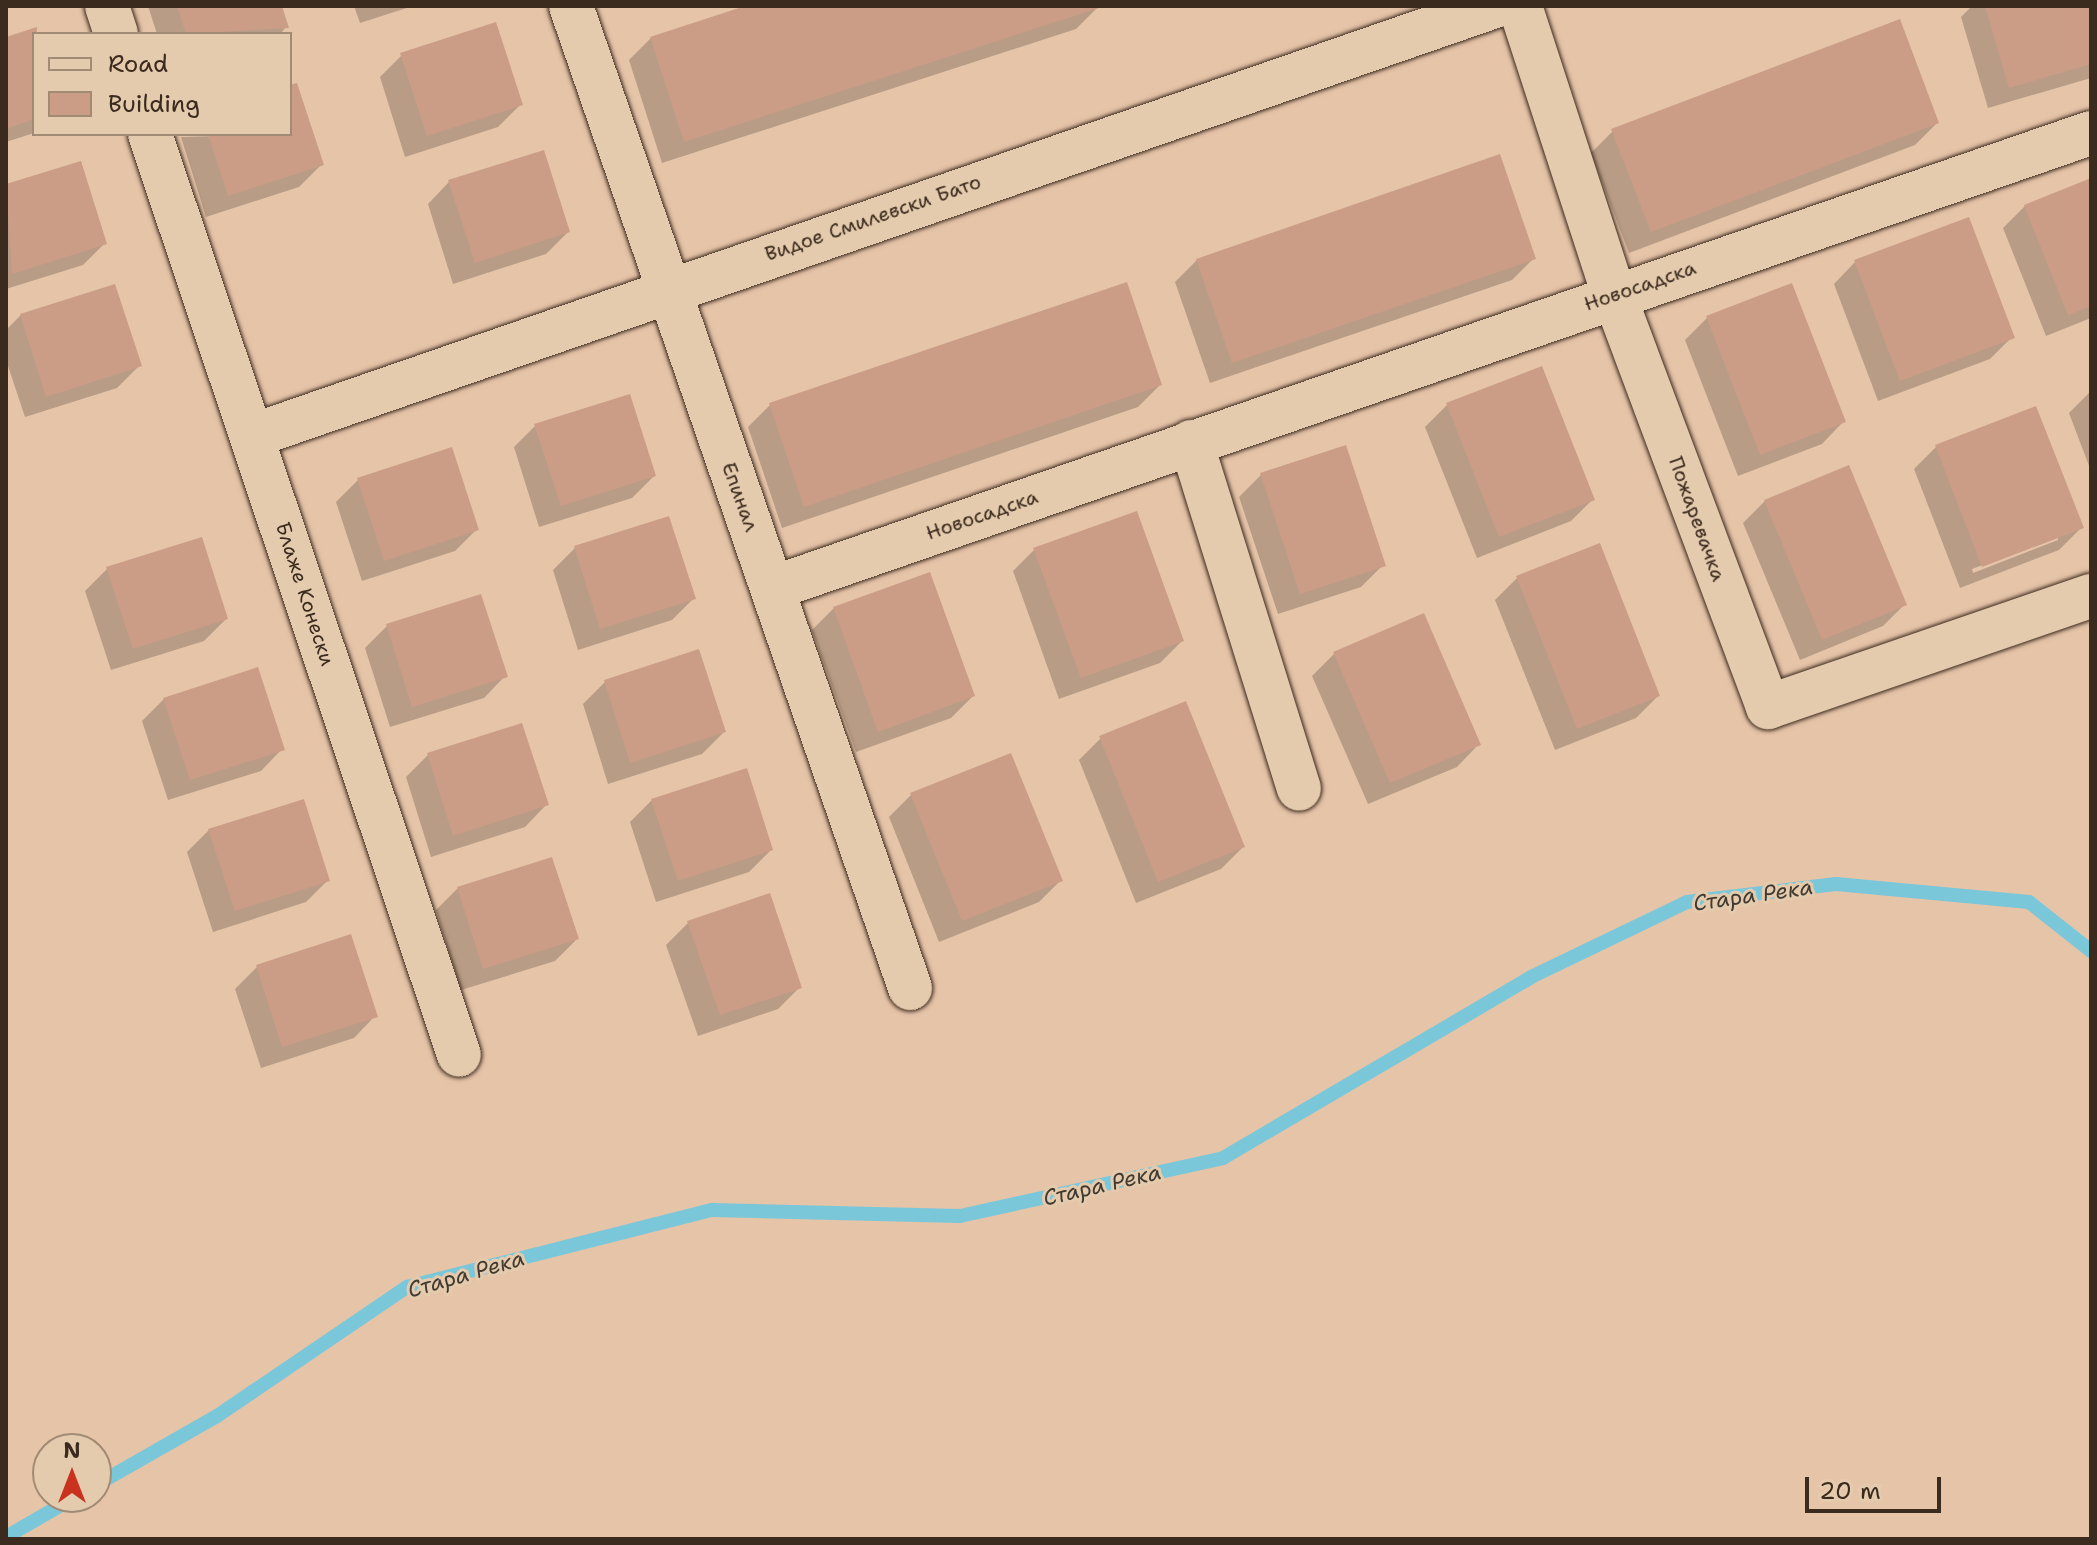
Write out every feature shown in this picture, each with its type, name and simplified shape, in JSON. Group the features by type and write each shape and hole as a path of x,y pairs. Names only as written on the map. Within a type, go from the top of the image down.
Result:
{"street":[{"path":"107,6 115,32"},
{"name":"Епинал","path":"571,6 665,291 773,588 910,988"},
{"name":"Видое Смилевски Бато","path":"252,436 1495,6"},
{"name":"Пожаревачка","path":"1520,6 1614,295 1768,707 2091,596"},
{"name":"Новосадска","path":"773,588 1614,295 2091,133"},
{"name":"Блаже Конески","path":"151,136 459,1055"},
{"path":"1191,442 1299,789"}],"building":[{"path":"177,6 282,6 289,28 220,32 185,32"},
{"path":"745,6 1102,7 684,142 650,37"},
{"path":"1985,6 2091,6 2091,64 2009,88"},
{"path":"1900,19 1939,123 1651,232 1611,129"},
{"path":"496,22 523,105 427,136 400,53"},
{"path":"37,27 37,32 32,32 32,120 6,129 6,37"},
{"path":"297,83 324,165 228,196 209,136 292,136 292,84"},
{"path":"544,150 570,232 475,263 448,180"},
{"path":"1500,154 1536,259 1232,363 1196,259"},
{"path":"81,161 107,244 12,274 6,184"},
{"path":"2091,178 2091,306 2068,315 2024,205"},
{"path":"1969,217 2015,338 1900,381 1854,260"},
{"path":"1127,282 1162,385 804,507 769,403"},
{"path":"1792,283 1846,422 1760,455 1706,316"},
{"path":"115,284 142,366 46,397 20,314"},
{"path":"1542,366 1595,500 1499,537 1446,403"},
{"path":"630,394 656,476 561,506 534,424"},
{"path":"2036,406 2084,528 1982,567 1935,445"},
{"path":"1346,445 1386,566 1300,594 1260,473"},
{"path":"452,447 479,530 384,561 357,478"},
{"path":"1849,465 1907,605 1822,640 1764,500"},
{"path":"1137,511 1184,641 1081,678 1033,548"},
{"path":"669,516 696,599 600,629 574,546"},
{"path":"202,537 228,619 133,649 106,567"},
{"path":"1600,543 1660,696 1577,729 1516,576"},
{"path":"930,572 975,696 878,732 833,607"},
{"path":"481,594 508,677 412,707 386,624"},
{"path":"1424,613 1481,745 1390,783 1333,652"},
{"path":"699,649 726,732 630,763 604,680"},
{"path":"258,667 285,750 190,780 163,698"},
{"path":"1186,701 1245,847 1158,882 1099,736"},
{"path":"522,723 549,805 453,836 427,753"},
{"path":"1011,753 1063,881 962,921 910,793"},
{"path":"747,768 773,850 678,881 651,799"},
{"path":"304,799 330,881 235,911 208,829"},
{"path":"552,857 579,939 483,969 457,887"},
{"path":"770,893 802,988 720,1015 687,921"},
{"path":"351,934 378,1017 282,1047 256,965"}],"waterway":[{"name":"Стара Река","path":"112,1476 217,1416 407,1287 712,1210 960,1216 1223,1158 1531,977 1687,902 1836,884 2029,902 2091,951"},
{"name":"Стара Река","path":"6,1537 47,1513"}]}
